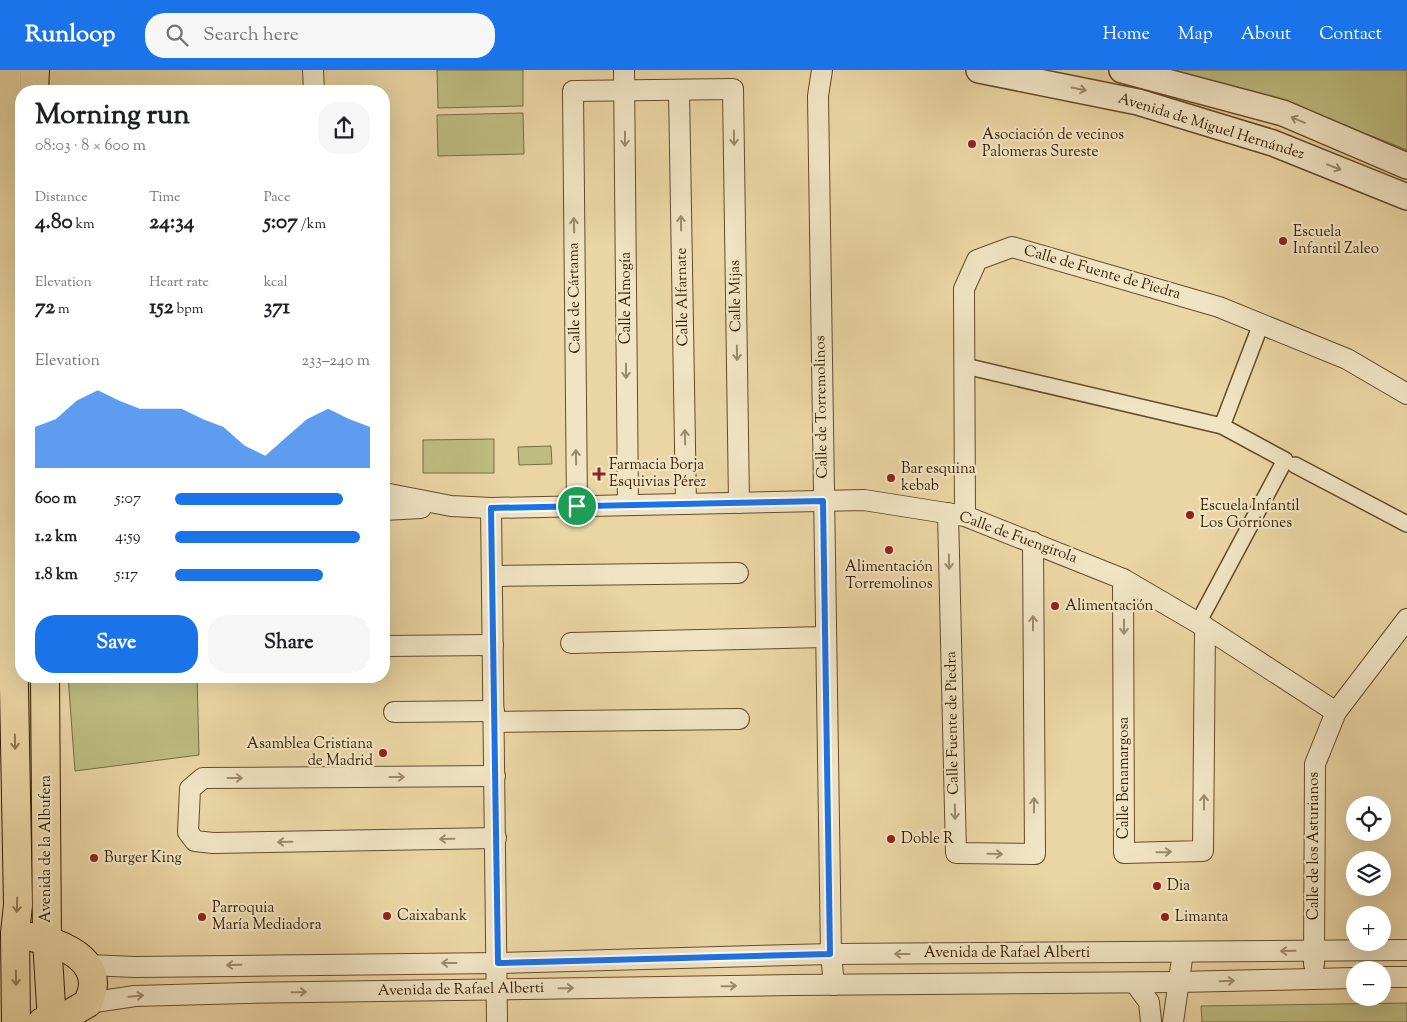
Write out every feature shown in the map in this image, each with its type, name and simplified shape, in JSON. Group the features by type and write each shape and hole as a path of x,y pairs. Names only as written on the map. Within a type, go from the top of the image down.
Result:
{"main road":[{"name":"Avenida de la Albufera","path":"7,76 5,202 18,895 8,934 16,1022"},
{"name":"Avenida de la Albufera","path":"45,683 49,1021"},
{"path":"8,934 47,940 73,953 89,965 93,984 88,1003"},
{"name":"Avenida de Rafael Alberti","path":"49,1021 71,1013 88,1003"}],"street":[{"path":"313,70 314,85"},
{"name":"Calle Almogía","path":"624,70 628,505"},
{"name":"Calle de Torremolinos","path":"822,70 818,96 830,954"},
{"name":"Avenida de Miguel Hernández","path":"980,70 1138,102 1274,143 1407,197"},
{"name":"Avenida de Miguel Hernández","path":"1122,70 1283,114 1407,166"},
{"name":"Calle Mijas","path":"679,90 733,89 739,503"},
{"name":"Calle de Cártama","path":"577,506 573,90 624,90"},
{"path":"624,90 679,90"},
{"name":"Calle Alfarnate","path":"679,90 686,504"},
{"name":"Calle de Fuente de Piedra","path":"956,514 965,366 964,289 977,260 1012,247 1219,307 1347,359 1407,394"},
{"path":"1222,426 1262,324"},
{"path":"965,366 1222,426 1284,460 1201,625"},
{"path":"1295,466 1407,524"},
{"name":"Calle de Fuengirola","path":"390,494 450,506"},
{"name":"Calle de Fuengirola","path":"390,510 450,506 491,508 864,500 956,514 1033,542 1123,579 1201,625 1336,712"},
{"path":"491,508 498,963 497,1022"},
{"name":"Calle Fuente de Piedra","path":"956,514 956,853 1035,854 1033,542"},
{"path":"492,576 738,573"},
{"name":"Calle Benamargosa","path":"1123,579 1124,853 1203,851 1201,625"},
{"name":"Calle de los Asturianos","path":"1314,950 1315,764 1336,712 1407,619"},
{"path":"571,643 825,637"},
{"path":"390,646 493,645"},
{"path":"394,712 494,716 739,719"},
{"path":"495,776 203,778 190,789 188,832 195,841 213,843 496,838"},
{"path":"1314,950 1314,979"},
{"name":"Avenida de Rafael Alberti","path":"89,965 135,967 498,963 830,954 1407,950"},
{"path":"1143,952 1135,983 1149,1002 1151,1022"},
{"path":"1173,1022 1183,952"},
{"path":"830,954 834,985"},
{"path":"1391,977 1407,977"},
{"name":"Avenida de Rafael Alberti","path":"88,1003 136,996 834,985 1135,983 1346,978"}],"shaded area":[{"path":"437,70 523,70 523,106 438,108"},
{"path":"1169,70 1407,70 1407,150 1260,95"},
{"path":"523,113 524,154 438,156 437,115"},
{"path":"494,439 494,473 423,473 423,440"},
{"path":"551,446 552,464 519,465 518,447"},
{"path":"26,683 36,683 40,897 29,897"},
{"path":"69,683 197,683 199,755 75,771"},
{"path":"1391,1003 1407,1003 1407,1022 1202,1022 1201,1006 1346,1004 1346,1006 1391,1006"}],"place":[{"name":"Asociación de vecinos Palomeras Sureste","path":"972,144"},
{"name":"Escuela Infantil Zaleo","path":"1283,241"},
{"name":"Farmacia Borja Esquivias Pérez","path":"599,474"},
{"name":"Bar esquina kebab","path":"891,478"},
{"name":"Escuela Infantil Los Gorriones","path":"1190,515"},
{"name":"Alimentación Torremolinos","path":"889,550"},
{"name":"Alimentación","path":"1055,606"},
{"name":"Asamblea Cristiana de Madrid","path":"383,753"},
{"name":"Doble R","path":"891,839"},
{"name":"Burger King","path":"94,858"},
{"name":"Dia","path":"1157,886"},
{"name":"Caixabank","path":"387,916"},
{"name":"Parroquia María Mediadora","path":"202,917"},
{"name":"Limanta","path":"1165,917"}],"route":[{"path":"823,501 831,918 830,954 498,963 491,508 577,506 823,501"}]}
